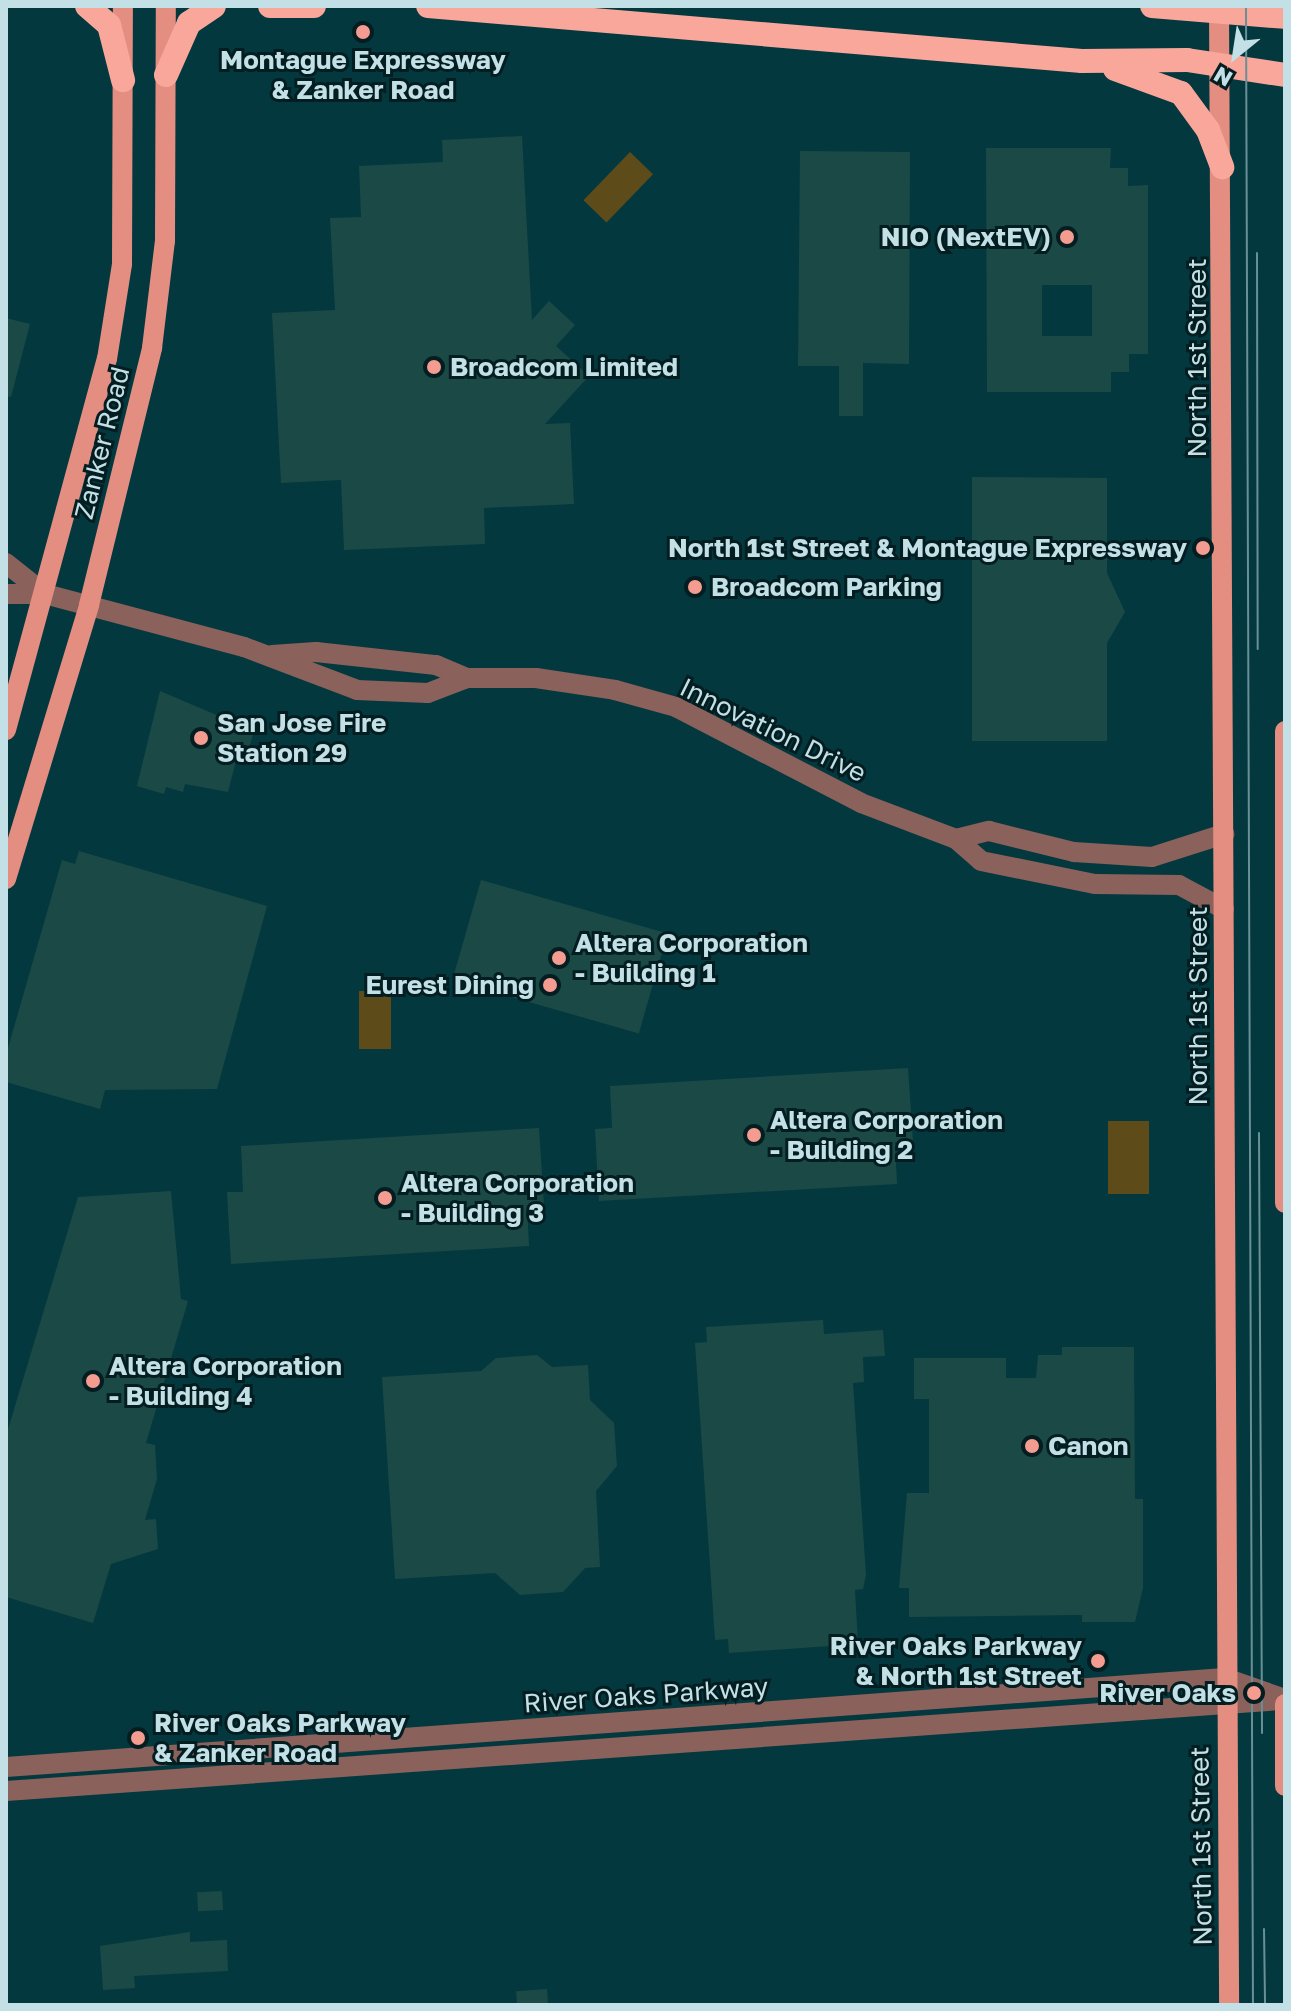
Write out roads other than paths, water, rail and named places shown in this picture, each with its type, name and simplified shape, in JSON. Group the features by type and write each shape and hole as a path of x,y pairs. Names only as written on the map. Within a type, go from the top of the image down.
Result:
{"highway":[{"path":"87,6 109,25 123,80"},
{"path":"166,75 189,23 214,6"},
{"path":"270,6 314,6"},
{"path":"428,6 1082,61 1219,65 1285,75"},
{"path":"1152,6 1219,8 1285,17"},
{"path":"1082,61 1181,93 1208,130 1222,167"}],"main road":[{"name":"Zanker Road","path":"6,730 107,359 120,277 123,6"},
{"name":"Zanker Road","path":"6,879 89,605 161,290 166,6"},
{"name":"North 1st Street","path":"1219,8 1222,167 1225,1710 1229,2005"},
{"path":"1285,731 1285,1203"},
{"path":"1285,1704 1285,1786"}],"street":[{"name":"Innovation Drive","path":"6,563 45,594"},
{"name":"Innovation Drive","path":"6,594 45,594 272,655 319,682 387,694 428,693 467,678"},
{"name":"Innovation Drive","path":"272,655 316,652 436,665 467,678 579,684 676,707 861,803 956,839 981,861 1032,875 1179,885 1224,909"},
{"path":"956,839 989,831 1074,852 1152,857 1224,834"},
{"name":"River Oaks Parkway","path":"6,1767 1225,1678 1285,1699 1225,1710 6,1791"},
{"path":"201,1752 203,1777"}],"tram line":[{"path":"1246,6 1253,2005"},
{"path":"1257,253 1258,649"},
{"path":"1259,1133 1262,1733"},
{"path":"1264,1929 1265,2005"}],"place":[{"name":"Montague Expressway & Zanker Road","path":"363,32"},
{"name":"NIO (NextEV)","path":"1067,237"},
{"name":"Broadcom Limited","path":"434,367"},
{"name":"North 1st Street & Montague Expressway","path":"1203,548"},
{"name":"Broadcom Parking","path":"695,587"},
{"name":"San Jose Fire Station 29","path":"201,738"},
{"name":"Altera Corporation - Building 1","path":"559,958"},
{"name":"Eurest Dining","path":"550,985"},
{"name":"Altera Corporation - Building 2","path":"754,1135"},
{"name":"Altera Corporation - Building 3","path":"385,1198"},
{"name":"Altera Corporation - Building 4","path":"93,1381"},
{"name":"Canon","path":"1032,1446"},
{"name":"River Oaks Parkway & North 1st Street","path":"1098,1661"},
{"name":"River Oaks","path":"1254,1693"},
{"name":"River Oaks Parkway & Zanker Road","path":"138,1738"}]}
